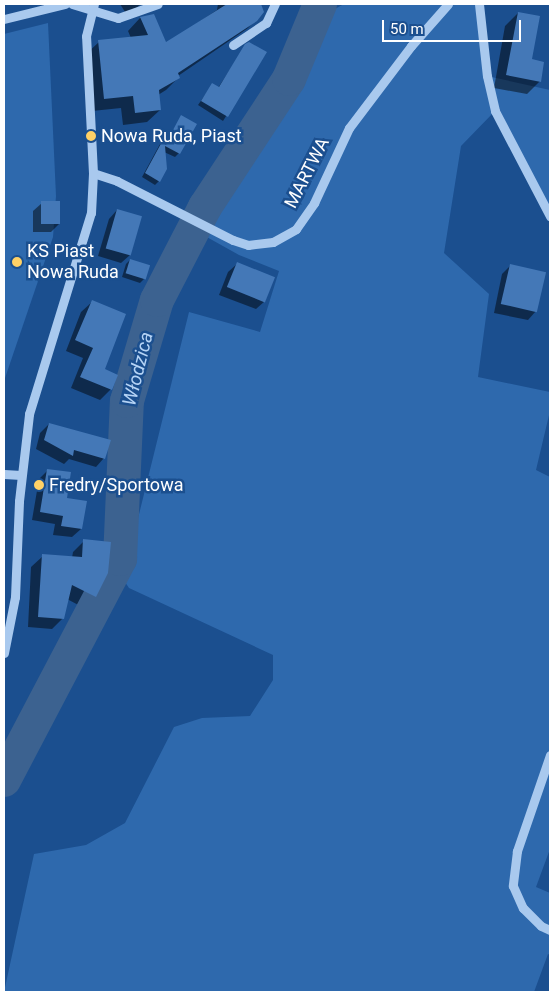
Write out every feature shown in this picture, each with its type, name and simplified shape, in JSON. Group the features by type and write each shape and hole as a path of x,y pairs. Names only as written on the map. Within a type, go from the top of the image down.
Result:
{"street":[{"path":"4,19 65,4"},
{"path":"72,4 92,7 118,18 158,4"},
{"path":"233,45 266,23 274,4"},
{"name":"MARTWA","path":"93,173 117,181 227,237 248,245 273,242 296,229 314,203 349,128 411,46 448,4"},
{"path":"479,4 487,76 495,111 550,216"},
{"path":"4,653 15,597 21,475 29,414 91,213 93,173 86,36 92,7"},
{"path":"4,474 21,475"},
{"path":"550,755 517,851 513,886 523,908 541,926 550,930"}],"shaded area":[{"path":"320,4 334,4 333,10 344,4 479,4 487,76 550,90 550,216 495,111 461,146 444,253 489,294 478,377 550,392 550,411 536,470 550,477 550,849 536,887 550,893 550,955 548,954 534,992 4,992 34,854 86,845 125,823 174,727 202,718 250,716 273,680 273,655 129,588 123,579 189,312 260,332 279,271 239,255 196,231 205,207 289,79"},
{"path":"48,23 56,196 53,237 4,381 4,34"}],"building":[{"path":"227,4 261,4 264,12 257,21 178,73 180,78 159,90 161,110 135,113 133,96 104,99 98,40 148,35 140,17 154,14 166,42"},
{"path":"518,12 540,16 532,59 544,62 541,82 506,75"},
{"path":"249,42 267,52 228,117 201,101 212,83 219,87 245,44"},
{"path":"181,115 197,124 180,154 165,146 167,169 160,182 145,173 164,138 165,145"},
{"path":"41,201 60,201 60,224 41,224"},
{"path":"117,209 142,216 131,256 106,248"},
{"path":"130,259 150,265 146,279 126,273"},
{"path":"237,262 275,277 265,302 227,287"},
{"path":"510,264 546,272 537,312 501,304"},
{"path":"92,300 126,314 105,369 118,375 112,390 80,377 93,348 75,340"},
{"path":"49,423 111,440 105,459 74,450 73,456 44,440"},
{"path":"47,469 71,472 67,498 87,501 82,529 61,526 63,516 40,512"},
{"path":"83,539 111,542 108,573 96,597 72,585 64,619 38,617 42,554 82,557"}],"waterway":[{"name":"Włodzica","path":"4,780 120,559 127,401 157,300 205,207 289,79 320,4"}],"place":[{"name":"Nowa Ruda, Piast","path":"91,136"},
{"name":"KS Piast Nowa Ruda","path":"17,262"},
{"name":"Fredry/Sportowa","path":"39,485"}]}
